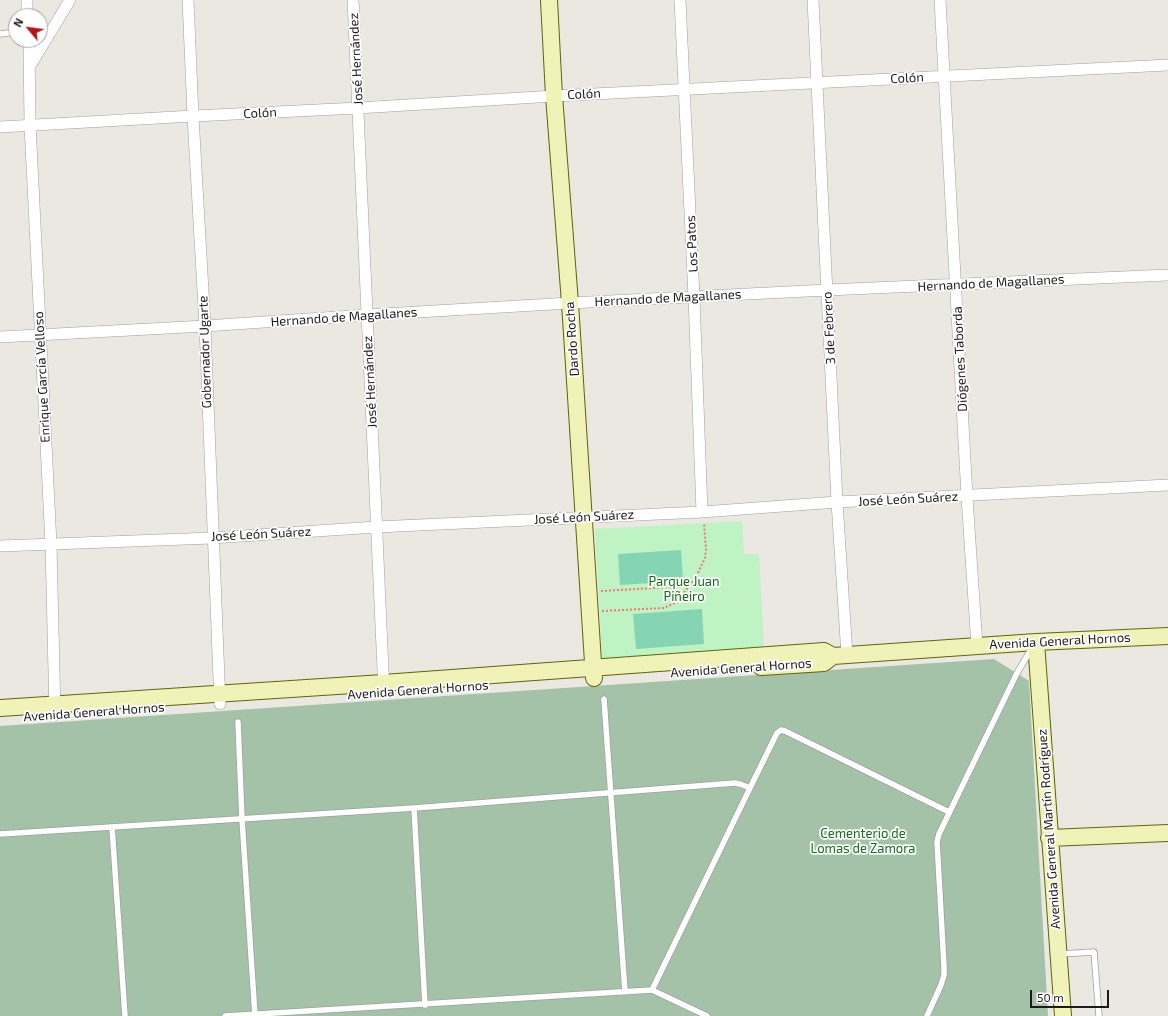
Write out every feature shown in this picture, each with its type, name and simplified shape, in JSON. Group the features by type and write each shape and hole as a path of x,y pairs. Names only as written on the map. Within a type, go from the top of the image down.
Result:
{"main road":[{"name":"Dardo Rocha","path":"549,0 554,96 570,303 594,673"},
{"name":"Avenida General Hornos","path":"0,718 55,710 594,673 824,651 840,656 1036,642 1168,636"},
{"name":"Avenida General Martín Rodríguez","path":"1036,642 1063,1016"},
{"name":"Avenida General Hornos","path":"0,708 55,710"},
{"path":"1049,838 1168,833"}],"street":[{"path":"30,66 70,0"},
{"name":"Gobernador Ugarte","path":"188,0 205,326 212,538 220,699"},
{"name":"José Hernández","path":"353,0 384,688"},
{"name":"Los Patos","path":"680,0 694,297 702,512"},
{"name":"3 de Febrero","path":"813,0 837,502 840,656"},
{"name":"Diógenes Taborda","path":"940,0 967,496 977,646"},
{"name":"Enrique García Velloso","path":"29,48 30,125 51,544 55,710"},
{"name":"Colón","path":"0,127 684,89 1168,65"},
{"name":"Hernando de Magallanes","path":"0,337 205,326 570,303 1168,275"},
{"name":"José León Suárez","path":"0,546 212,538 376,527 702,512 837,502 1168,485"}],"lane":[{"path":"927,1016 944,975 937,842 949,812 1017,673 1036,642"},
{"path":"604,699 612,793 625,992"},
{"path":"238,722 242,819 254,1015"},
{"path":"652,990 777,733 780,730 949,812"},
{"path":"0,834 414,808 734,783 750,788"},
{"path":"414,808 426,1005"},
{"path":"112,827 125,1016"},
{"path":"1058,954 1094,952 1099,1016"},
{"path":"225,1016 426,1005 652,990 707,1016"}],"path":[{"path":"589,612 664,608 677,602 699,572 705,558 706,550 702,512"},
{"path":"588,592 689,586"}],"green space":[{"name":"Parque Juan Piñeiro","path":"742,521 744,554 759,554 764,649 602,659 595,529"},
{"path":"681,550 683,581 620,585 618,554"},
{"path":"702,609 704,644 636,649 633,614"},
{"name":"Cementerio de Lomas de Zamora","path":"994,659 1029,681 1048,1016 0,1016 0,726"}]}
